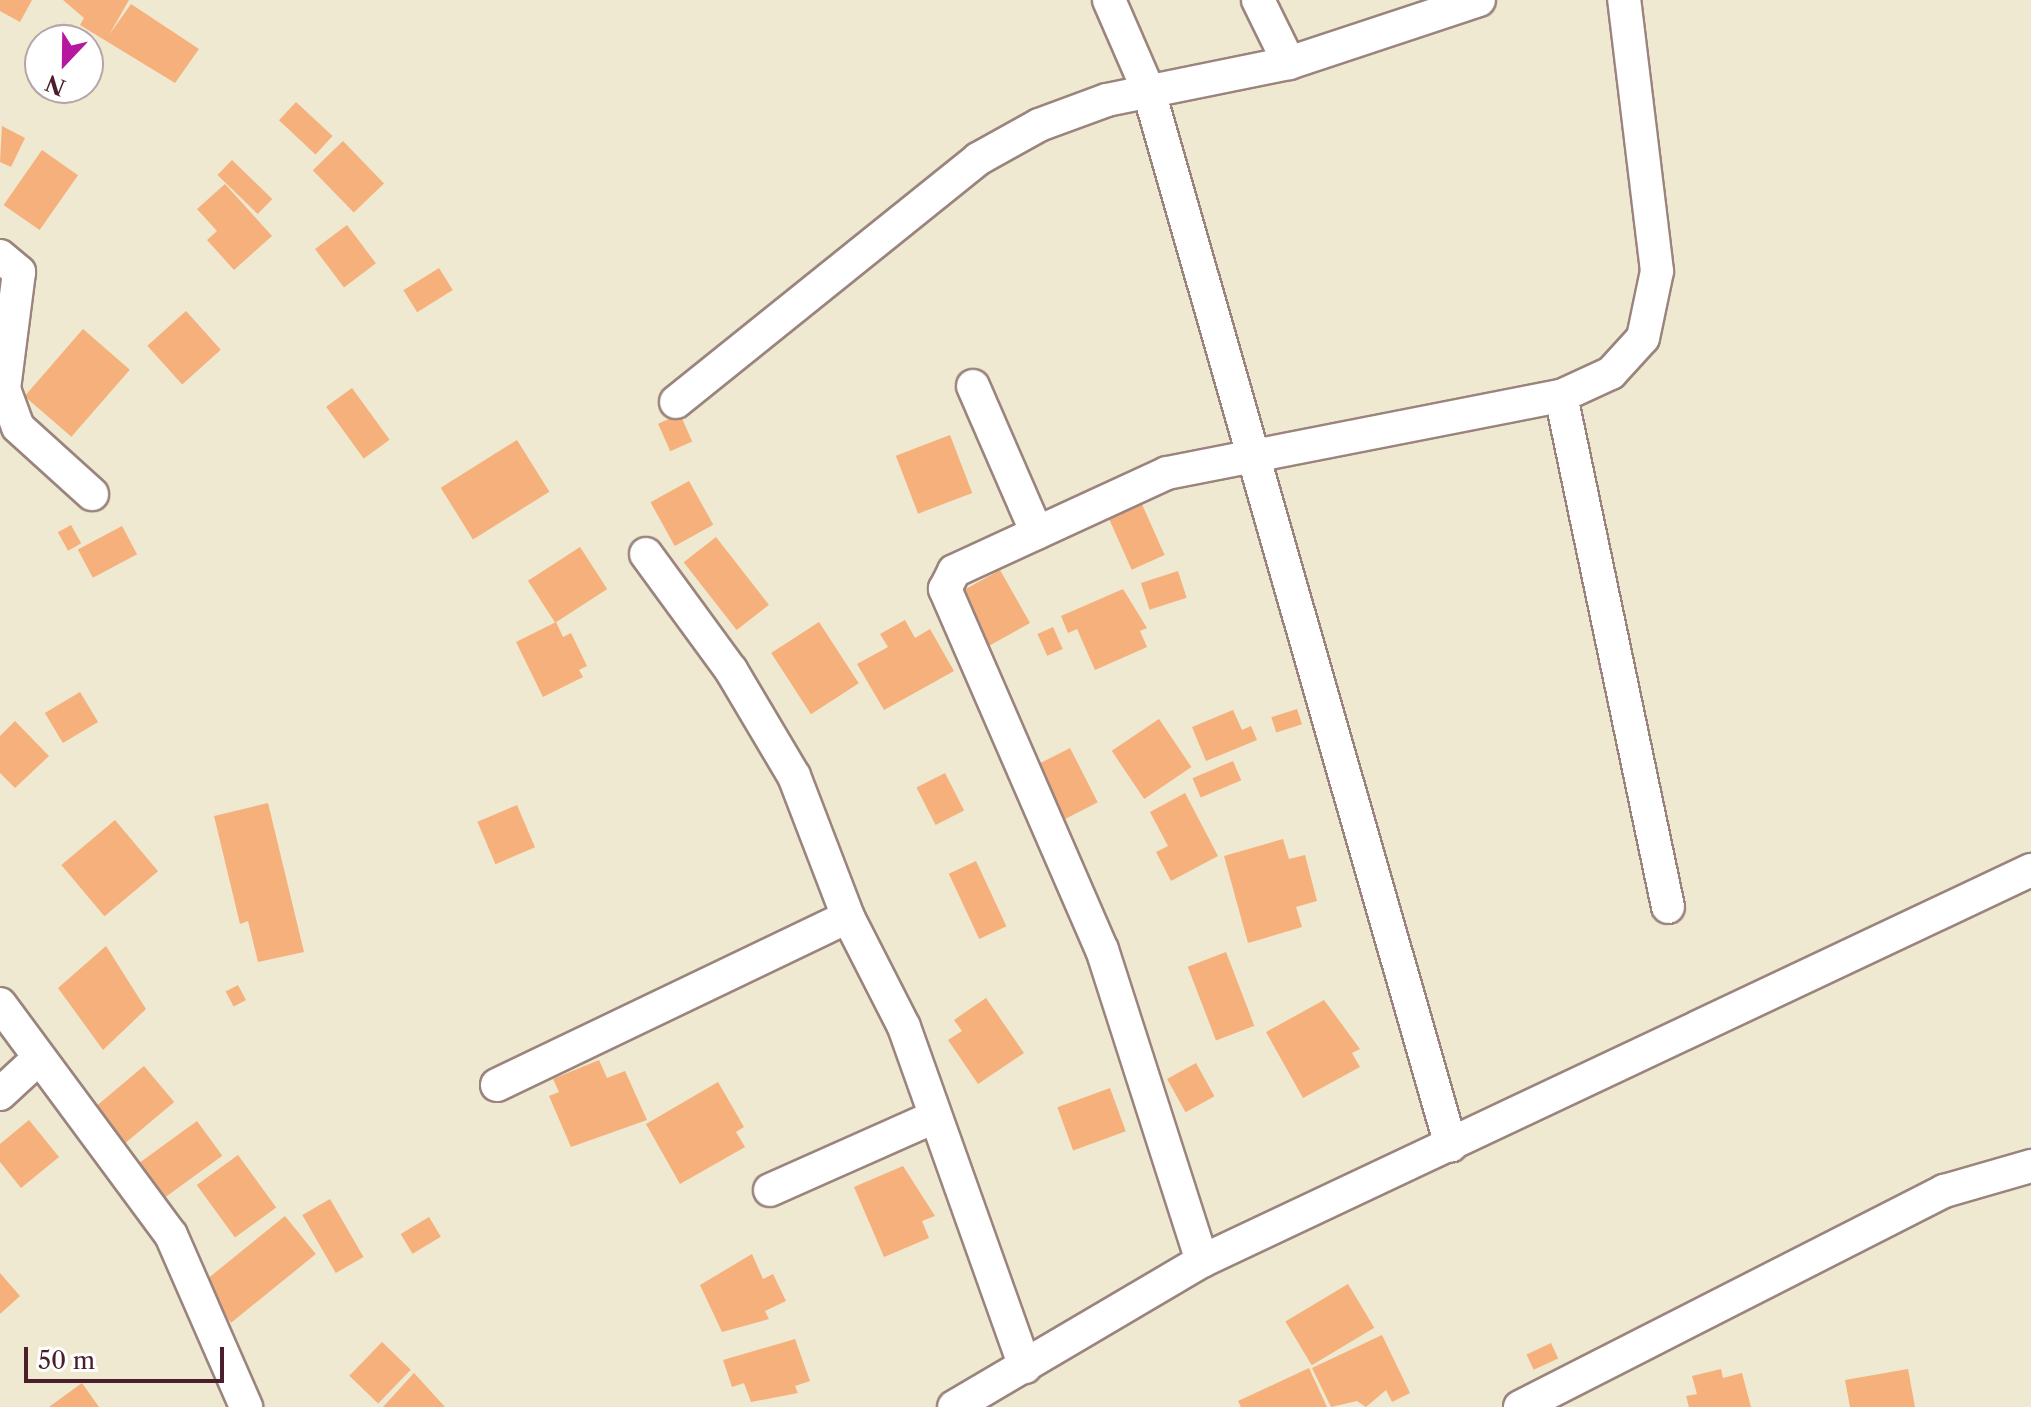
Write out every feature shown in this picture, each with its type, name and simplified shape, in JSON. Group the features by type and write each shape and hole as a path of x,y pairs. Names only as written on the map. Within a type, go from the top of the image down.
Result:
{"street":[{"path":"1109,0 1149,92 1451,1146"},
{"path":"1258,0 1289,63"},
{"path":"676,402 978,159 1039,125 1149,92 1289,63 1426,8 1479,0"},
{"path":"1202,1261 1102,950 945,589 954,571 1167,473 1253,452 1561,396 1611,373 1643,338 1657,271 1624,0"},
{"path":"0,256 19,272 4,389 18,427 92,494"},
{"path":"973,386 1037,533"},
{"path":"1561,396 1668,907"},
{"path":"646,554 731,670 794,776 848,917 904,1027 1025,1367"},
{"path":"954,1407 1202,1261 2031,870"},
{"path":"497,1085 848,917"},
{"path":"0,1004 171,1235 246,1407"},
{"path":"0,1094 39,1058"},
{"path":"770,1190 934,1117"},
{"path":"1520,1407 1944,1191 2031,1166"}],"building":[{"path":"0,0 32,0 20,22 0,11"},
{"path":"63,0 129,0 109,35 131,4 199,49 175,83 104,40 104,24 81,24 84,18"},
{"path":"296,102 333,136 316,154 279,120"},
{"path":"2,126 25,138 11,167 0,162"},
{"path":"343,141 384,183 354,213 313,170"},
{"path":"42,150 78,175 40,230 4,205"},
{"path":"232,160 272,199 258,214 217,175"},
{"path":"225,184 272,236 234,270 207,240 217,231 197,209"},
{"path":"347,225 376,263 344,287 315,249"},
{"path":"439,268 453,290 417,312 403,290"},
{"path":"186,311 221,350 182,384 147,346"},
{"path":"83,329 130,370 71,437 25,396"},
{"path":"352,388 390,440 364,459 326,407"},
{"path":"680,414 692,441 670,451 658,424"},
{"path":"950,435 972,493 918,514 896,456"},
{"path":"517,440 549,492 473,539 441,488"},
{"path":"689,481 713,525 675,546 651,502"},
{"path":"1141,502 1165,555 1132,570 1108,517"},
{"path":"71,525 81,543 68,551 58,532"},
{"path":"122,526 137,554 93,578 78,549"},
{"path":"716,537 769,605 737,630 684,562"},
{"path":"580,547 607,589 555,623 528,581"},
{"path":"1000,570 1030,623 987,647 964,590"},
{"path":"1178,571 1187,598 1150,610 1141,583"},
{"path":"1123,589 1147,628 1140,631 1147,647 1095,670 1077,629 1068,633 1061,616"},
{"path":"905,620 915,638 930,629 954,671 884,710 857,664 888,647 880,634"},
{"path":"556,622 563,637 571,633 587,666 579,670 583,677 543,697 516,642"},
{"path":"819,622 859,683 811,714 771,653"},
{"path":"1053,627 1063,649 1047,656 1037,634"},
{"path":"80,692 98,722 63,743 45,713"},
{"path":"1297,709 1302,724 1276,733 1271,717"},
{"path":"1233,710 1242,730 1251,726 1257,740 1206,761 1192,727"},
{"path":"1159,719 1191,767 1144,799 1112,751"},
{"path":"15,721 49,756 15,788 0,773 0,736"},
{"path":"1070,748 1098,802 1065,819 1037,765"},
{"path":"1233,761 1241,780 1201,798 1192,778"},
{"path":"945,773 964,810 936,825 916,788"},
{"path":"1185,793 1218,856 1171,881 1156,852 1168,846 1150,812"},
{"path":"268,803 304,952 258,962 248,921 240,924 214,816"},
{"path":"517,805 535,847 495,864 477,822"},
{"path":"115,820 158,871 104,916 61,865"},
{"path":"1283,839 1289,859 1305,855 1317,901 1296,907 1302,927 1248,943 1224,856"},
{"path":"976,861 1006,926 979,939 949,874"},
{"path":"106,946 146,1009 103,1050 58,988"},
{"path":"1226,952 1254,1026 1216,1040 1188,967"},
{"path":"238,985 246,1000 234,1007 226,992"},
{"path":"986,998 1024,1053 978,1084 948,1040 962,1031 954,1020"},
{"path":"1324,1000 1360,1049 1352,1053 1360,1067 1303,1098 1266,1032"},
{"path":"599,1060 607,1078 625,1071 647,1120 571,1147 549,1096 559,1092 553,1079"},
{"path":"1196,1063 1214,1096 1186,1112 1167,1079"},
{"path":"144,1066 174,1102 122,1146 92,1110"},
{"path":"718,1082 744,1127 736,1132 745,1147 680,1184 646,1124"},
{"path":"1110,1088 1126,1131 1073,1150 1057,1107"},
{"path":"29,1120 59,1157 21,1188 0,1162 0,1144"},
{"path":"197,1121 222,1156 160,1201 135,1166"},
{"path":"238,1155 276,1208 235,1238 197,1185"},
{"path":"903,1166 935,1216 922,1221 929,1238 884,1257 854,1187"},
{"path":"330,1199 364,1257 336,1273 302,1215"},
{"path":"285,1216 316,1254 231,1323 200,1285"},
{"path":"429,1217 441,1237 413,1254 401,1234"},
{"path":"752,1254 763,1279 773,1274 786,1301 765,1311 769,1319 722,1332 700,1285"},
{"path":"0,1273 20,1296 0,1314"},
{"path":"1348,1284 1374,1328 1312,1365 1285,1322"},
{"path":"1382,1335 1410,1393 1392,1402 1386,1390 1366,1407 1357,1401 1331,1407 1312,1368"},
{"path":"795,1339 810,1381 795,1386 798,1393 751,1402 744,1383 732,1387 723,1360"},
{"path":"382,1342 411,1370 378,1404 349,1376"},
{"path":"1551,1343 1558,1358 1534,1370 1527,1354"},
{"path":"1309,1368 1327,1407 1241,1407 1238,1401"},
{"path":"1721,1369 1723,1378 1742,1373 1751,1407 1689,1407 1686,1396 1697,1394 1692,1376"},
{"path":"1908,1369 1915,1407 1850,1407 1845,1380"},
{"path":"414,1373 445,1407 383,1407"},
{"path":"82,1383 99,1407 49,1407"}]}
